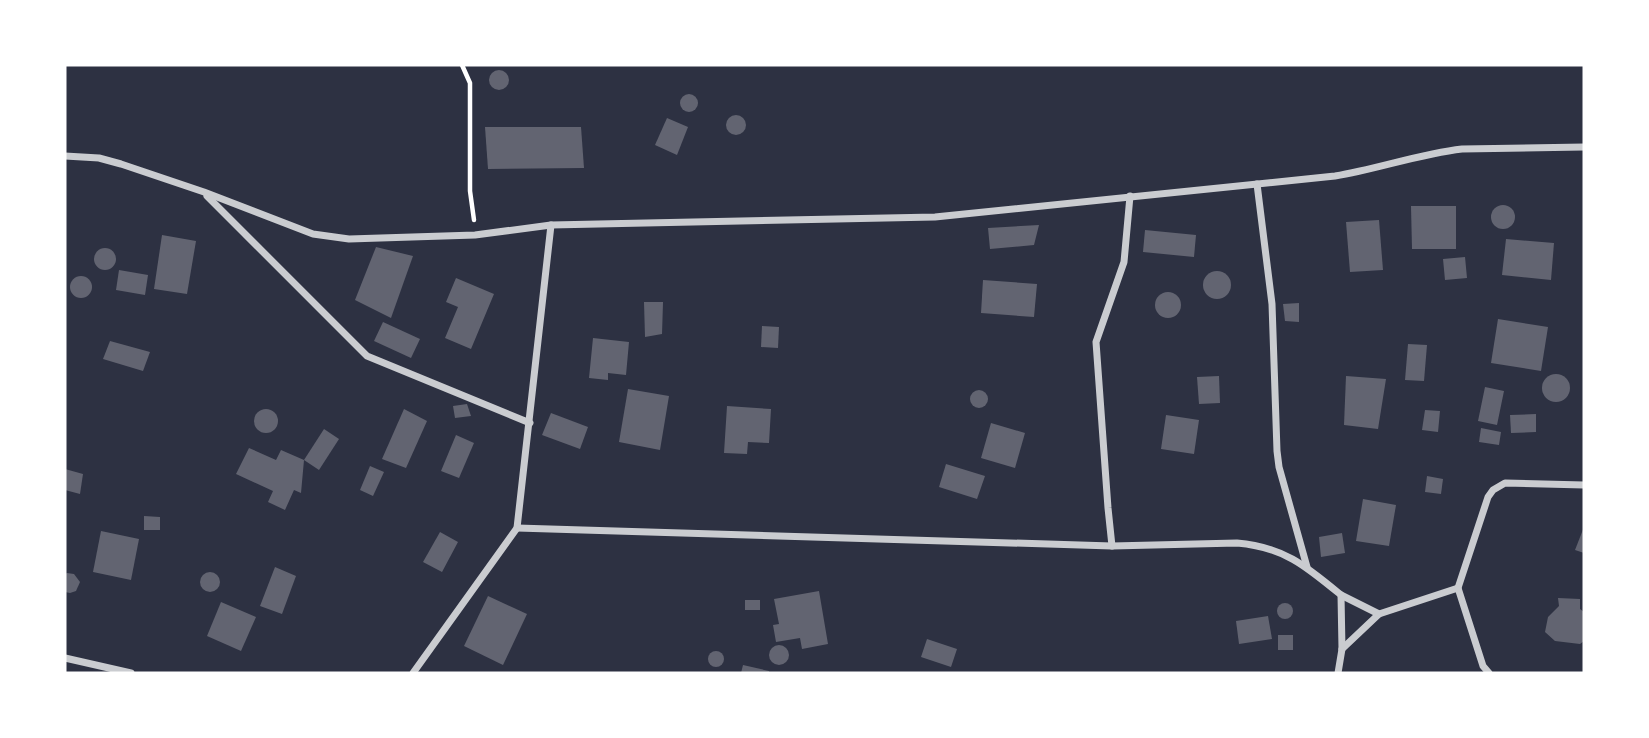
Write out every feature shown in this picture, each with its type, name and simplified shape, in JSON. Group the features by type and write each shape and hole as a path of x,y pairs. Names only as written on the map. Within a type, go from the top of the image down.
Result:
{"street":[{"path":"65,156 99,158 204,192 313,234 349,239 475,235 551,225 935,217 1357,172 1443,151 1584,147"},
{"path":"1257,184 1272,304 1279,467 1307,568"},
{"path":"204,192 367,356 530,423"},
{"path":"1112,546 1096,342 1124,262 1130,196"},
{"path":"413,673 517,528 551,225"},
{"path":"1489,673 1483,666 1458,588 1489,497 1493,490 1505,482 1584,485"},
{"path":"517,528 1112,546 1237,543 1255,545 1289,556 1341,595 1378,614"},
{"path":"1342,649 1378,614 1458,588"},
{"path":"1338,673 1342,649 1341,595"},
{"path":"65,658 131,673"}],"path":[{"path":"462,65 470,83 470,191 475,235"}],"building":[{"path":"499,70 506,73 509,80 506,87 499,90 492,87 489,80 492,73"},
{"path":"689,94 695,97 698,103 695,109 689,112 683,109 680,103 683,97"},
{"path":"736,115 743,118 746,125 743,132 736,135 729,132 726,125 729,118"},
{"path":"667,118 688,127 677,155 655,145"},
{"path":"485,127 581,127 584,168 488,169"},
{"path":"1503,205 1511,209 1515,217 1511,225 1503,229 1495,225 1491,217 1495,209"},
{"path":"1411,206 1456,206 1456,249 1412,249"},
{"path":"1379,220 1383,270 1350,272 1346,222"},
{"path":"1039,225 1034,245 990,249 988,228"},
{"path":"1145,230 1196,235 1194,257 1143,252"},
{"path":"162,235 196,241 187,294 154,289"},
{"path":"1506,239 1554,243 1551,280 1502,275"},
{"path":"376,247 413,256 391,318 355,300"},
{"path":"105,248 113,251 116,259 113,267 105,270 97,267 94,259 97,251"},
{"path":"1465,257 1467,278 1445,280 1443,259"},
{"path":"119,270 148,275 145,295 116,290"},
{"path":"1217,271 1227,275 1231,285 1227,295 1217,299 1207,295 1203,285 1207,275"},
{"path":"81,276 89,279 92,287 89,295 81,298 73,295 70,287 73,279"},
{"path":"456,278 494,294 471,349 445,338 458,307 446,302"},
{"path":"983,280 1037,284 1034,317 981,313"},
{"path":"1168,292 1177,296 1181,305 1177,314 1168,318 1159,314 1155,305 1159,296"},
{"path":"644,302 663,302 662,334 645,337"},
{"path":"1299,303 1299,322 1285,321 1283,304"},
{"path":"1498,319 1548,327 1541,371 1491,363"},
{"path":"383,322 420,339 411,358 374,341"},
{"path":"762,326 779,327 778,348 761,347"},
{"path":"593,338 629,342 626,375 608,373 608,380 589,378"},
{"path":"110,341 150,352 143,371 103,359"},
{"path":"1408,344 1427,345 1424,381 1405,380"},
{"path":"1556,374 1566,378 1570,388 1566,398 1556,402 1546,398 1542,388 1546,378"},
{"path":"1219,376 1220,403 1199,404 1197,377"},
{"path":"1346,376 1386,379 1378,429 1344,425"},
{"path":"1485,387 1504,391 1497,425 1478,421"},
{"path":"628,389 669,396 660,450 619,442"},
{"path":"975,390 983,390 988,399 986,406 975,408 970,403 970,395"},
{"path":"467,404 471,416 455,418 453,406"},
{"path":"727,406 771,409 769,443 748,442 747,454 724,453"},
{"path":"266,409 274,413 278,421 274,429 266,433 258,429 254,421 258,413"},
{"path":"404,409 427,421 406,468 382,459"},
{"path":"1425,410 1440,411 1438,432 1422,430"},
{"path":"551,413 588,427 580,449 542,435"},
{"path":"1536,414 1536,432 1511,433 1510,415"},
{"path":"1166,415 1199,420 1194,454 1161,449"},
{"path":"991,423 1025,433 1015,468 981,458"},
{"path":"1481,428 1501,432 1499,445 1479,442"},
{"path":"324,429 339,439 319,470 304,460"},
{"path":"456,435 474,443 459,478 441,471"},
{"path":"249,448 276,460 281,450 304,460 301,493 294,490 285,510 268,502 273,491 236,474"},
{"path":"946,464 985,476 977,499 939,487"},
{"path":"370,466 384,472 373,496 360,490"},
{"path":"65,469 83,474 80,494 65,490"},
{"path":"1427,476 1443,479 1441,494 1425,492"},
{"path":"1363,499 1396,505 1389,546 1356,541"},
{"path":"144,516 160,517 160,530 144,530"},
{"path":"1584,527 1584,553 1575,550"},
{"path":"101,531 139,539 131,580 93,572"},
{"path":"440,532 458,542 442,572 423,562"},
{"path":"1342,533 1345,553 1321,557 1319,537"},
{"path":"275,567 296,576 282,614 260,606"},
{"path":"206,572 214,572 220,582 214,592 206,592 200,586 200,578"},
{"path":"67,573 74,574 80,582 76,591 70,593 65,592"},
{"path":"819,591 828,644 802,649 800,638 776,642 773,625 779,624 774,599"},
{"path":"488,596 527,614 503,665 464,646"},
{"path":"1558,598 1580,599 1580,609 1584,612 1584,641 1580,644 1555,641 1545,632 1548,617 1559,606"},
{"path":"745,600 760,600 760,610 745,610"},
{"path":"221,602 256,617 241,651 207,636"},
{"path":"1282,603 1288,603 1293,611 1291,617 1282,619 1277,614 1277,608"},
{"path":"1268,616 1272,639 1239,644 1236,621"},
{"path":"1278,635 1293,635 1293,650 1278,650"},
{"path":"927,639 957,649 951,667 921,657"},
{"path":"779,645 786,648 789,655 786,662 779,665 772,662 769,655 772,648"},
{"path":"716,651 724,659 716,667 708,659"},
{"path":"743,665 769,671 769,673 741,673"}]}
